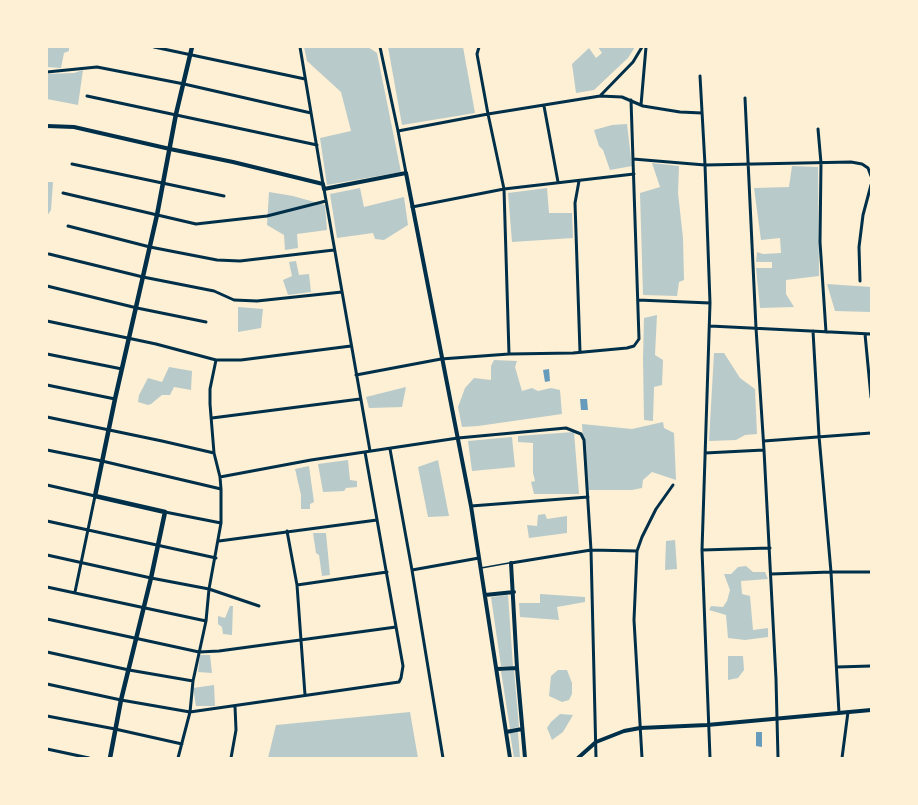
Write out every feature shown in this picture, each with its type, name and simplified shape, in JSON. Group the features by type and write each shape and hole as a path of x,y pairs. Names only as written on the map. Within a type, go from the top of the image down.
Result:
{"main road":[{"path":"110,758 121,700 137,639 165,512 95,496 108,430 164,184 176,114 192,47"}],"street":[{"path":"154,47 305,79"},
{"path":"300,47 370,451"},
{"path":"380,47 398,131 441,359 471,506 510,758"},
{"path":"479,47 477,54 504,189 509,354"},
{"path":"600,96 633,62 642,47"},
{"path":"641,105 646,47"},
{"path":"47,72 97,67 184,84 311,112"},
{"path":"700,76 710,303 702,550 710,758"},
{"path":"87,96 317,145"},
{"path":"398,131 488,114 600,96 615,96 631,100 641,105 680,112 702,113"},
{"path":"745,98 756,328 770,548 778,758"},
{"path":"356,375 441,359 509,354 580,352 627,348 634,346 639,339 631,100"},
{"path":"544,106 558,182"},
{"path":"47,126 74,127 233,162 323,184"},
{"path":"818,128 821,163 820,242 826,332"},
{"path":"634,159 705,164 749,165 851,162 862,164 868,168 871,176"},
{"path":"72,164 224,196"},
{"path":"324,189 406,173"},
{"path":"412,207 504,189 634,174"},
{"path":"579,181 575,203 580,352"},
{"path":"860,281 859,247 863,216 871,185"},
{"path":"63,192 196,224 267,216 326,202"},
{"path":"68,226 150,247 217,260 240,261 334,250"},
{"path":"49,254 143,277 214,291 234,300 257,301 342,292"},
{"path":"47,286 206,322"},
{"path":"638,300 710,303"},
{"path":"47,321 129,338 216,360 242,360 351,346"},
{"path":"710,326 871,334"},
{"path":"813,332 819,436 831,572 839,713"},
{"path":"865,334 871,397"},
{"path":"47,354 122,369"},
{"path":"178,758 190,712 193,681 206,621 209,589 216,558 221,523 222,489 214,454 210,404 210,389 216,360"},
{"path":"47,385 115,399"},
{"path":"212,418 360,399"},
{"path":"47,418 214,454"},
{"path":"220,477 311,460 458,438 566,428 582,434 584,440 591,550 596,758"},
{"path":"764,441 871,433"},
{"path":"390,449 412,570 443,758"},
{"path":"47,450 102,461 222,489"},
{"path":"705,453 764,450"},
{"path":"47,684 121,700 190,712 399,682 403,666 365,452"},
{"path":"47,485 95,496 75,592"},
{"path":"642,758 634,620 637,551 642,537 656,509 673,485"},
{"path":"471,506 588,497"},
{"path":"165,512 221,523"},
{"path":"219,540 377,520"},
{"path":"47,521 216,558"},
{"path":"287,531 297,585 306,695"},
{"path":"702,550 770,548"},
{"path":"525,758 517,668 514,592 511,563 591,550 637,551"},
{"path":"47,555 209,589 259,606"},
{"path":"412,570 479,558"},
{"path":"297,585 387,572"},
{"path":"770,574 871,572"},
{"path":"47,587 206,621"},
{"path":"485,595 514,592"},
{"path":"47,619 199,652 219,651 396,627"},
{"path":"47,652 129,670 193,681"},
{"path":"836,667 871,666"},
{"path":"497,669 517,668"},
{"path":"231,758 236,730 235,706"},
{"path":"578,758 596,742 624,731 640,728 708,725 871,710"},
{"path":"842,758 848,712"},
{"path":"47,716 182,744"},
{"path":"506,732 522,729"},
{"path":"47,749 89,758"}],"lane":[{"path":"481,568 511,563"}],"shaded area":[{"path":"47,47 69,47 69,51 64,53 61,68 47,67"},
{"path":"304,47 368,47 377,53 401,172 327,185 320,138 351,131 341,92 307,61"},
{"path":"388,47 463,47 475,113 402,125"},
{"path":"598,47 635,47 628,58 594,90 576,93 572,64 589,48 596,58 602,53"},
{"path":"83,70 78,105 47,99 47,74 74,73"},
{"path":"627,124 632,166 610,170 603,150 599,146 594,130 612,125"},
{"path":"652,163 679,166 678,193 683,238 684,280 679,282 677,296 643,295 640,193 660,187"},
{"path":"792,166 818,167 819,276 786,280 786,294 794,307 760,308 756,268 772,268 772,262 756,262 757,252 763,254 781,253 780,238 761,240 754,188 789,187"},
{"path":"47,182 53,182 51,210 47,216"},
{"path":"360,188 364,207 404,197 408,225 384,240 375,239 373,233 337,238 330,194"},
{"path":"547,188 549,213 572,213 573,238 512,242 508,193"},
{"path":"269,192 293,196 325,205 327,230 297,234 298,248 285,250 284,235 267,225"},
{"path":"296,261 299,275 309,274 311,292 288,295 283,280 292,276 289,262"},
{"path":"827,284 871,287 871,312 835,311"},
{"path":"238,307 263,309 261,328 238,332"},
{"path":"657,315 655,355 663,360 662,385 654,387 653,421 644,420 644,318"},
{"path":"714,353 724,353 740,378 755,389 757,434 745,435 736,440 709,441"},
{"path":"494,360 517,361 515,367 522,391 532,388 538,391 551,388 560,390 562,414 462,427 458,407 465,388 474,378 491,380 491,366"},
{"path":"169,367 192,371 191,390 174,387 170,395 162,395 151,404 148,405 138,402 139,395 148,378 162,382"},
{"path":"406,387 402,407 369,408 366,397"},
{"path":"663,422 664,428 674,433 676,480 652,472 643,480 642,488 632,490 586,490 582,424 632,429"},
{"path":"574,432 579,494 534,494 531,482 535,481 533,473 533,443 518,442 518,436"},
{"path":"512,437 515,467 472,471 468,441"},
{"path":"348,460 350,480 357,481 357,487 346,488 344,491 323,492 318,464"},
{"path":"438,460 449,516 428,517 418,467"},
{"path":"309,466 314,502 310,504 310,509 301,509 301,495 295,469"},
{"path":"545,514 547,519 567,516 567,533 529,538 527,525 537,526 538,515"},
{"path":"313,533 326,533 330,575 322,576 319,555 316,553"},
{"path":"675,540 677,569 665,570 666,541"},
{"path":"746,566 753,572 765,572 768,579 741,581 742,594 750,596 753,630 768,628 768,637 745,640 728,638 726,615 709,610 711,606 723,607 727,601 730,590 724,574 731,574 738,567"},
{"path":"540,594 585,597 585,602 557,607 559,620 520,617 519,603 540,603"},
{"path":"508,595 513,666 501,666 491,597"},
{"path":"230,606 233,606 232,635 223,634 222,627 218,624 218,616 225,618"},
{"path":"200,655 210,655 212,673 198,672"},
{"path":"728,656 743,656 744,670 738,678 728,680"},
{"path":"514,670 519,727 510,729 501,671"},
{"path":"558,670 567,670 572,683 572,694 569,700 562,702 549,696 551,676"},
{"path":"214,685 215,706 196,706 193,688"},
{"path":"410,712 418,758 268,758 276,725"},
{"path":"560,714 573,715 563,732 552,740 547,728"},
{"path":"518,732 520,758 514,758 510,733"}],"water":[{"path":"549,369 550,381 545,382 543,370"},
{"path":"580,399 587,399 588,410 581,410"},
{"path":"756,732 762,732 762,747 756,746"}]}
